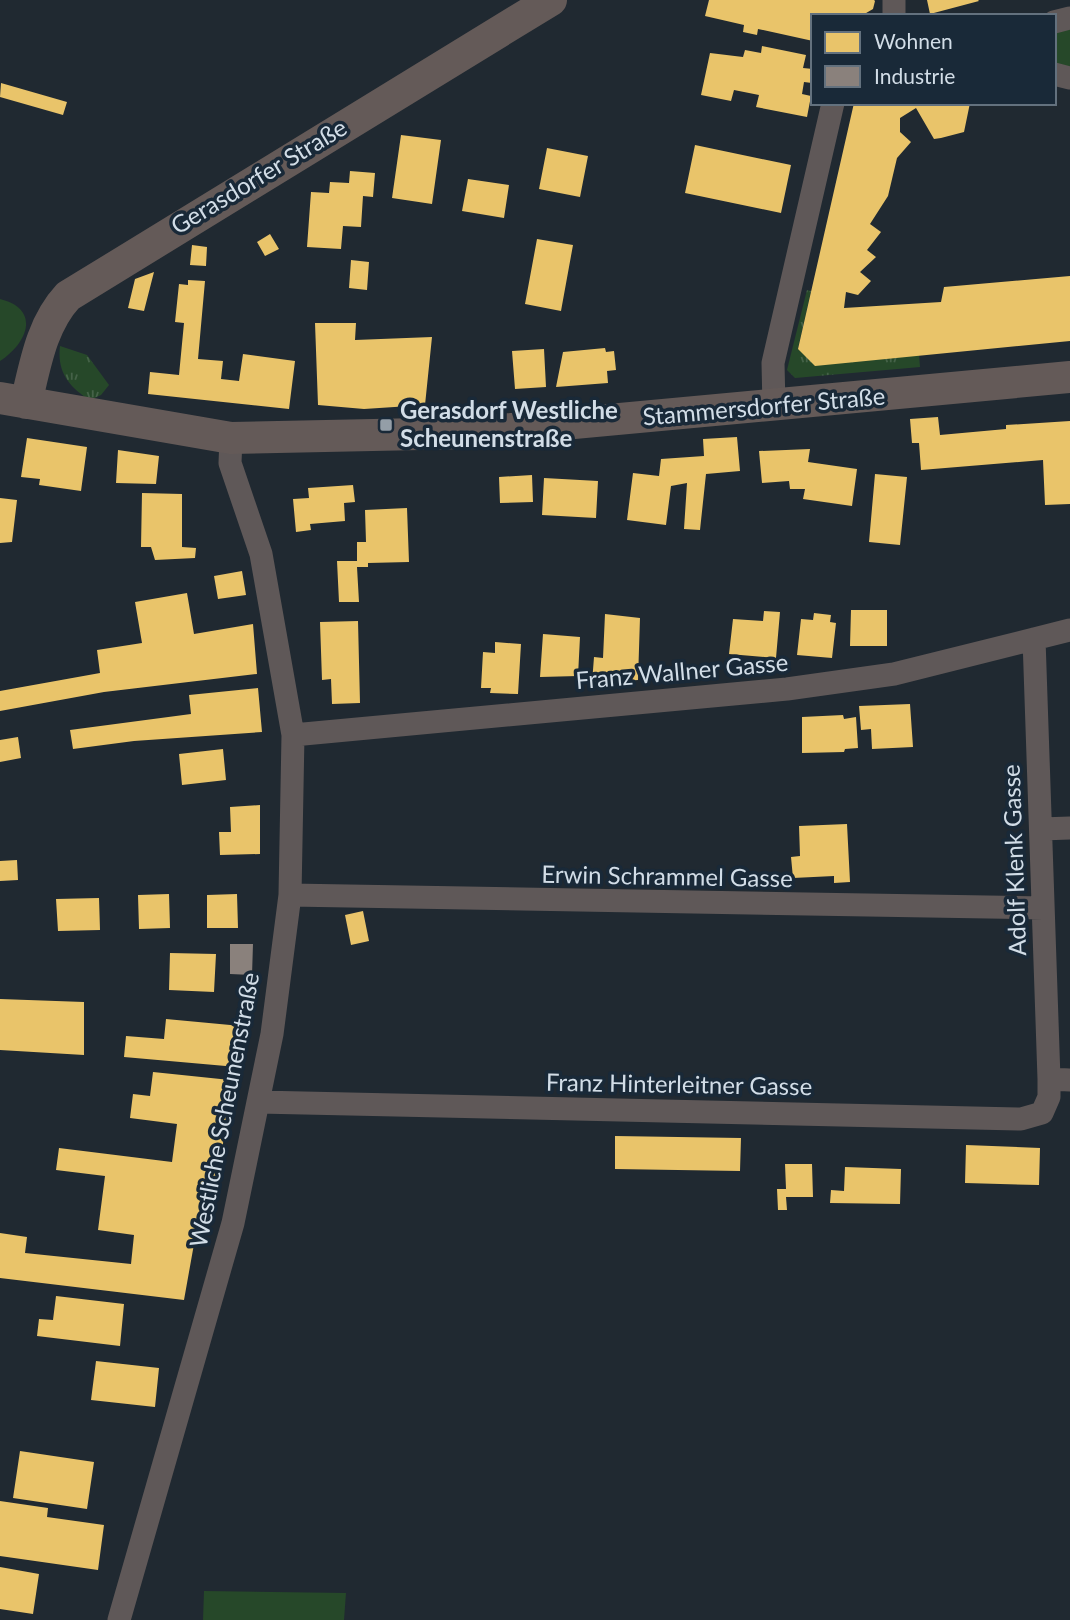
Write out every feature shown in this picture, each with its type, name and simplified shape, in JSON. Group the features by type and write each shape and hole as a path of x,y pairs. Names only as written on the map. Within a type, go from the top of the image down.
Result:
{"main road":[{"name":"Gerasdorfer Straße","path":"13,401 56,309 68,296 551,0"},
{"name":"Stammersdorfer Straße","path":"13,401 231,438 468,433 774,407 1070,377"}],"street":[{"path":"774,407 773,363 834,105"},
{"name":"Westliche Scheunenstraße","path":"119,1620 233,1223 272,1034 290,895 293,735 261,554 230,463 231,438"},
{"name":"Franz Wallner Gasse","path":"293,735 787,690 894,674 1070,630"},
{"name":"Adolf Klenk Gasse","path":"1034,639 1043,908 1059,1079"},
{"path":"1041,829 1070,828"},
{"name":"Erwin Schrammel Gasse","path":"290,895 1043,908"},
{"name":"Franz Hinterleitner Gasse","path":"258,1102 1021,1119 1042,1113 1059,1079"}],"green space":[{"path":"1070,29 1070,67 1056,64 1056,32"},
{"path":"807,290 811,291 798,348 815,365 919,355 920,367 795,378 787,370"},
{"path":"0,299 21,310 26,327 18,345 0,361"},
{"path":"60,346 87,355 109,385 101,395 90,400 70,384 60,364"},
{"path":"204,1591 346,1593 344,1620 203,1620"}],"building: Wohnen":[{"path":"709,0 875,1 873,9 864,14 811,14 811,41 758,29 757,35 743,32 744,25 705,16"},
{"path":"927,0 978,0 979,1 930,14"},
{"path":"762,46 806,55 803,68 811,69 811,83 804,82 802,94 811,96 807,117 756,107 759,95 734,90 731,101 701,95 710,53 743,57 745,50 761,53"},
{"path":"1,83 67,102 63,115 0,97"},
{"path":"854,105 970,105 964,132 941,138 934,139 916,108 900,118 900,132 911,142 897,158 888,196 870,224 881,232 867,250 876,257 860,272 871,281 858,295 846,292 844,308 941,302 944,287 1070,276 1070,341 815,366 798,349"},
{"path":"401,135 441,140 432,204 392,198"},
{"path":"695,145 791,165 781,213 685,193"},
{"path":"547,148 588,156 580,197 539,189"},
{"path":"350,171 375,173 373,197 363,196 361,227 343,226 341,249 307,247 311,192 329,193 330,182 349,183"},
{"path":"468,179 509,185 504,218 462,211"},
{"path":"270,234 279,249 265,256 257,242"},
{"path":"537,239 573,245 561,311 525,304"},
{"path":"192,245 207,247 206,266 190,265"},
{"path":"351,260 369,262 367,290 349,288"},
{"path":"154,272 144,311 128,308 135,279"},
{"path":"188,280 205,281 198,359 223,361 221,379 239,381 243,354 295,361 289,409 148,394 150,372 179,375 184,323 175,322 179,284 188,285"},
{"path":"315,323 356,323 355,340 432,337 425,405 364,409 318,405"},
{"path":"605,348 606,352 614,351 616,370 607,371 608,383 556,387 563,352"},
{"path":"544,349 546,387 515,389 512,351"},
{"path":"938,417 940,435 1006,429 1006,425 1070,421 1070,504 1045,505 1043,460 921,470 919,443 912,443 910,419"},
{"path":"737,437 740,471 706,474 700,530 684,529 687,483 671,486 666,525 627,520 633,473 659,476 661,459 704,456 703,439"},
{"path":"27,438 87,447 81,491 39,485 40,479 21,477"},
{"path":"810,449 808,462 857,469 852,506 803,499 805,489 790,489 789,481 762,483 759,451"},
{"path":"118,450 159,456 156,484 116,483"},
{"path":"875,474 907,477 900,545 869,542"},
{"path":"532,475 533,502 500,503 499,477"},
{"path":"544,478 598,481 596,518 542,515"},
{"path":"353,485 355,502 344,503 345,521 310,524 311,530 296,532 293,499 309,498 308,488"},
{"path":"142,493 182,494 182,547 196,548 195,558 155,560 151,547 141,547"},
{"path":"0,498 17,500 12,542 0,543"},
{"path":"407,508 409,562 368,563 368,567 357,567 359,602 339,602 337,561 357,561 357,542 366,542 365,510"},
{"path":"242,571 246,595 218,599 214,576"},
{"path":"187,593 194,634 253,624 257,674 104,692 0,711 0,691 100,673 97,650 142,643 135,602"},
{"path":"851,610 887,610 887,646 850,646"},
{"path":"764,611 780,612 776,658 729,654 733,619 763,621"},
{"path":"814,613 831,615 830,622 836,623 832,658 797,655 801,619 813,620"},
{"path":"605,614 640,618 638,680 592,683 594,657 603,658"},
{"path":"358,621 360,703 332,704 331,679 322,680 320,622"},
{"path":"543,634 580,637 578,676 540,677"},
{"path":"495,642 521,644 518,694 490,693 491,688 481,688 483,652 495,653"},
{"path":"258,688 262,732 134,741 73,749 70,730 191,714 189,695"},
{"path":"910,704 913,747 872,749 871,729 861,730 859,706"},
{"path":"843,715 844,719 856,717 858,748 845,749 844,752 802,753 802,717"},
{"path":"18,737 21,758 0,762 0,740"},
{"path":"223,749 226,780 182,785 179,754"},
{"path":"260,805 260,854 220,855 219,832 231,832 230,807"},
{"path":"847,824 850,882 834,883 834,876 793,878 791,857 800,856 799,826"},
{"path":"17,860 18,880 0,881 0,861"},
{"path":"169,894 170,928 139,929 138,895"},
{"path":"237,894 238,928 207,928 207,895"},
{"path":"99,898 100,930 58,931 56,899"},
{"path":"363,911 369,941 351,945 345,915"},
{"path":"170,953 216,954 214,992 169,990"},
{"path":"0,999 84,1002 84,1055 0,1050"},
{"path":"166,1019 241,1026 237,1067 124,1057 126,1036 164,1039"},
{"path":"153,1072 230,1080 218,1189 209,1188 202,1245 194,1244 184,1300 0,1278 0,1233 27,1237 25,1253 131,1264 134,1235 98,1230 105,1176 56,1170 59,1148 172,1162 177,1124 130,1118 133,1094 150,1096"},
{"path":"615,1136 741,1138 740,1171 615,1169"},
{"path":"966,1145 1040,1148 1039,1185 965,1183"},
{"path":"785,1164 812,1164 813,1197 786,1197 787,1210 778,1210 777,1189 786,1189"},
{"path":"845,1167 901,1169 900,1204 830,1203 831,1190 844,1191"},
{"path":"56,1296 124,1304 120,1346 37,1336 39,1319 53,1320"},
{"path":"96,1361 159,1368 155,1407 91,1400"},
{"path":"20,1451 94,1462 87,1509 13,1498"},
{"path":"0,1501 48,1508 47,1517 104,1525 98,1570 0,1556"},
{"path":"0,1567 39,1574 33,1614 0,1609"}],"building: Industrie":[{"path":"230,944 253,944 252,975 230,974"}],"place":[{"name":"Gerasdorf Westliche Scheunenstraße","path":"386,425"}]}
